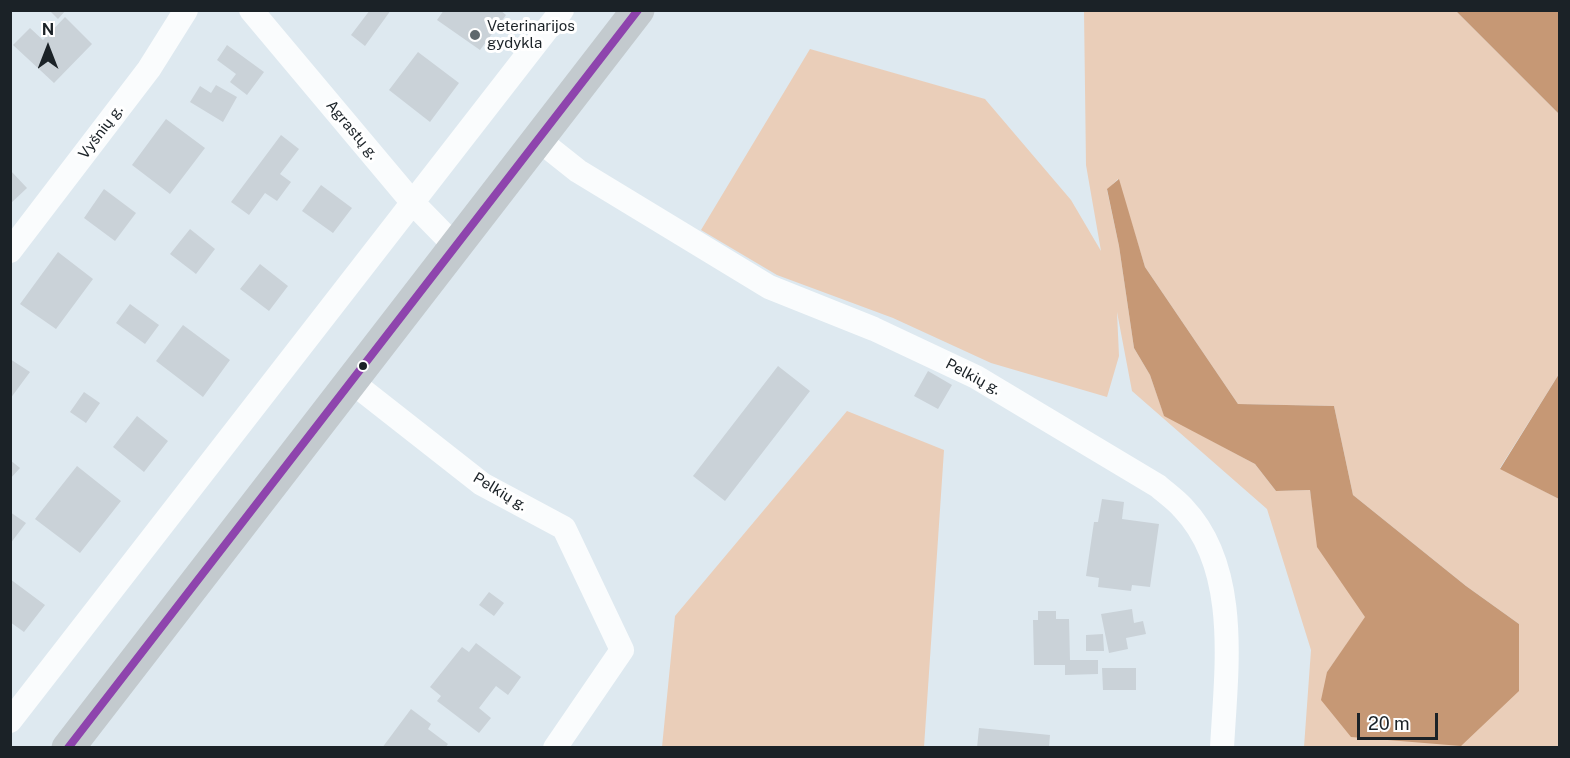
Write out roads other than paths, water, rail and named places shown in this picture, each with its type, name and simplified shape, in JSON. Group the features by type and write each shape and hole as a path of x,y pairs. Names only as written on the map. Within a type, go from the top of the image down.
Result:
{"main road":[{"path":"68,747 638,10"}],"street":[{"name":"Vyšnių g.","path":"10,250 149,69 186,10"},
{"name":"Agrastų g.","path":"251,10 413,203 456,247"},
{"path":"10,721 562,10"},
{"name":"Pelkių g.","path":"539,140 578,171 769,287 874,328 976,377 1158,486 1184,508 1206,541 1218,573 1224,609 1227,662 1222,747"},
{"name":"Pelkių g.","path":"352,382 482,484 564,528 622,650 555,747"}],"place":[{"name":"Veterinarijos gydykla","path":"475,35"}]}
